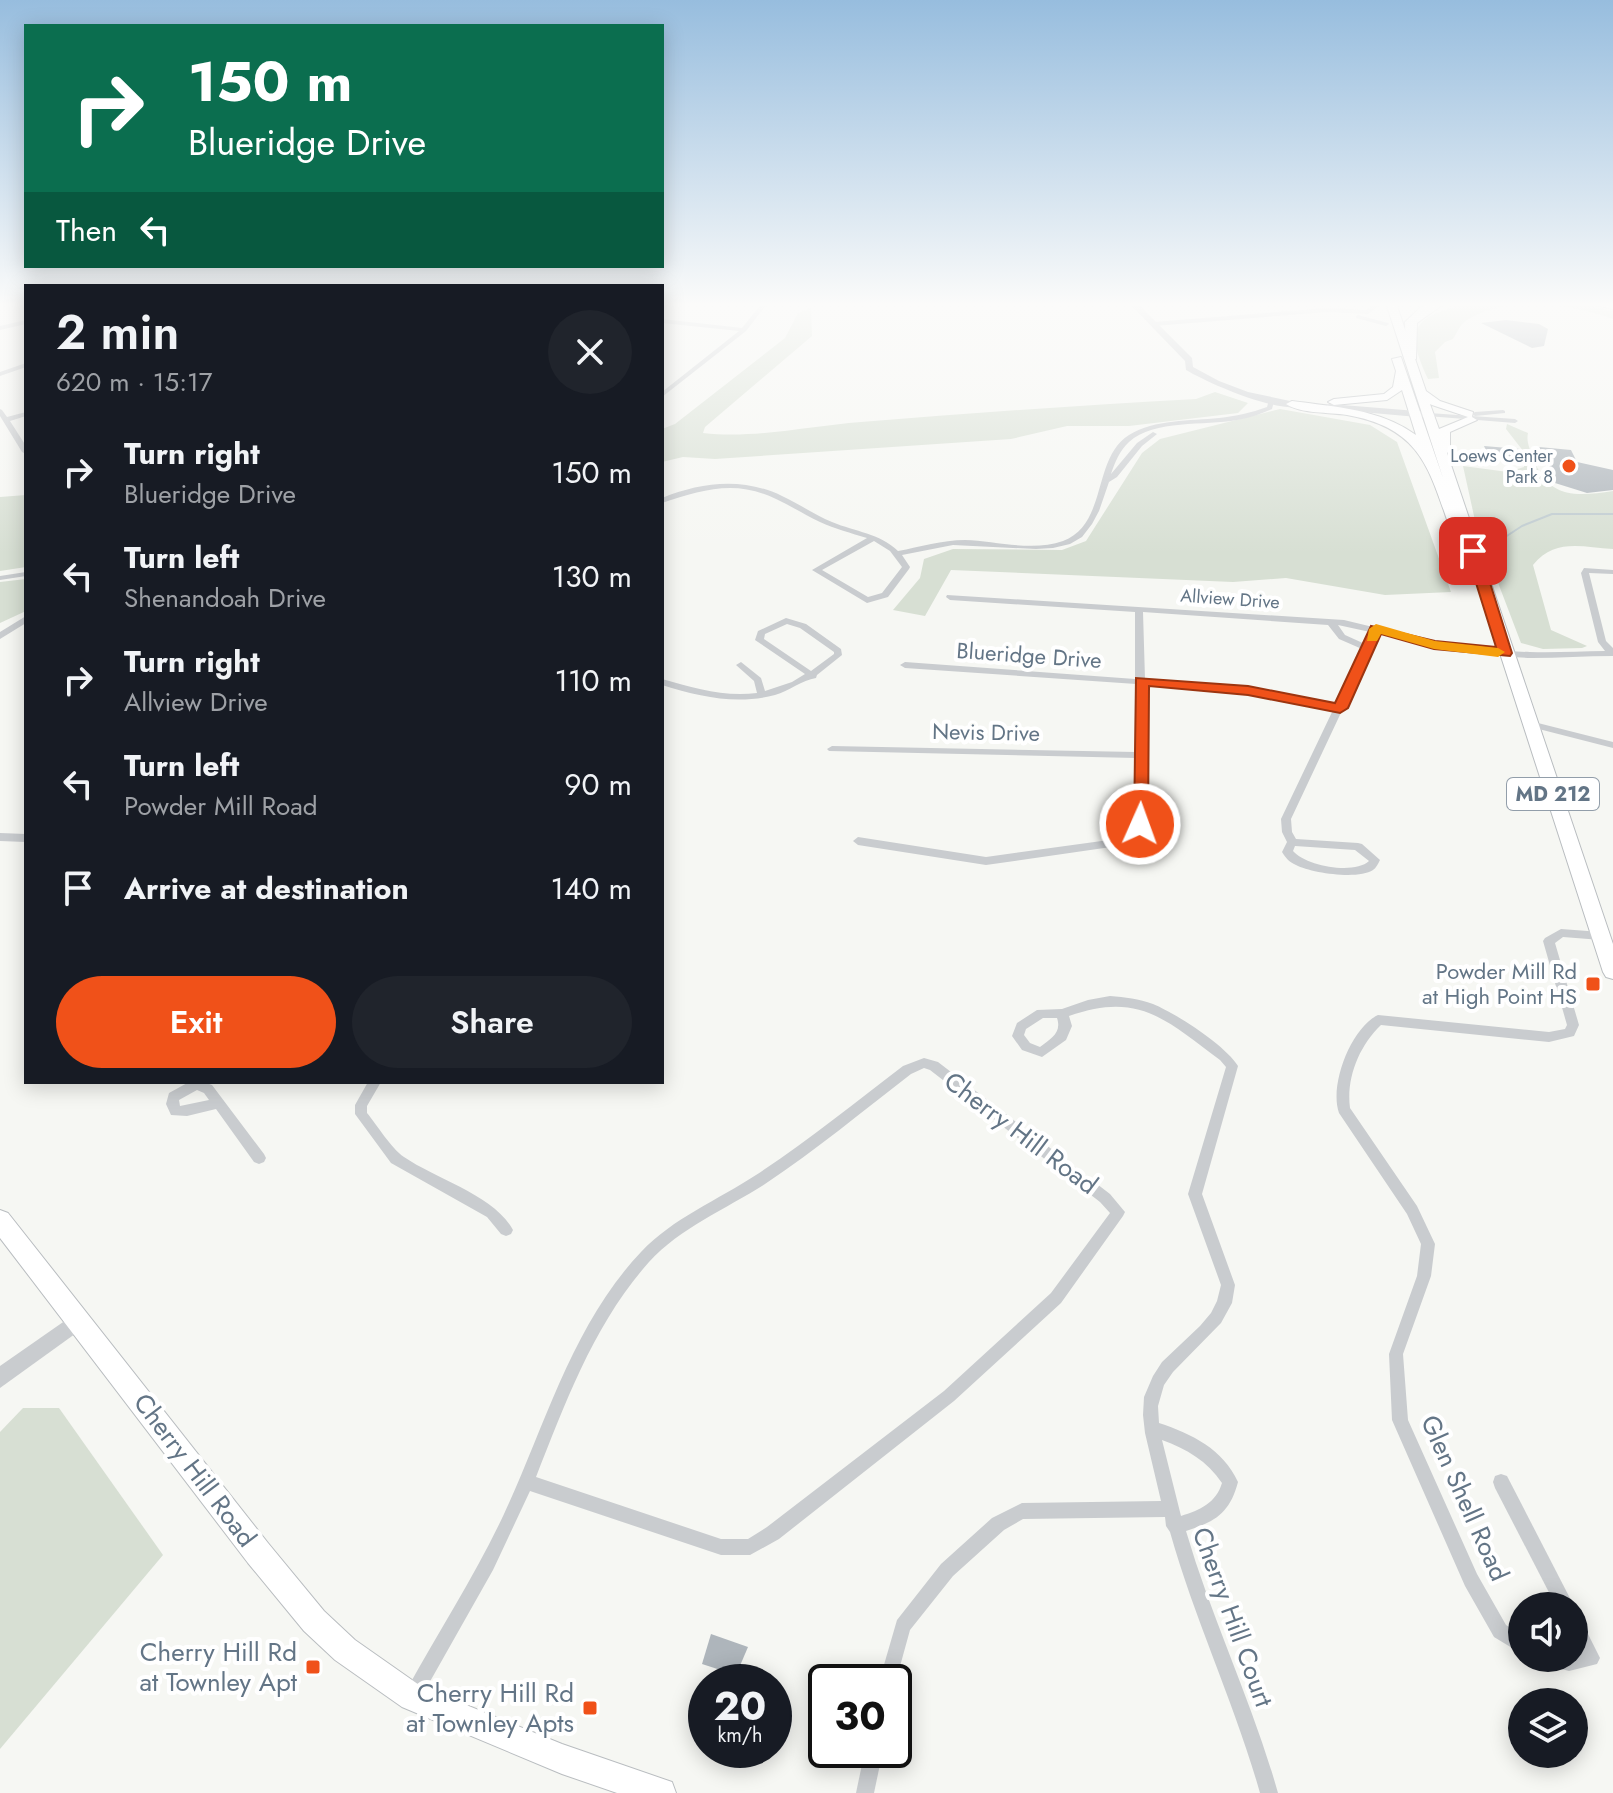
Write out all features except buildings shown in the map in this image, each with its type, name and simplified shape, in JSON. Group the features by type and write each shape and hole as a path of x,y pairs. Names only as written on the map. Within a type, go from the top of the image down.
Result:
{"main road":[{"path":"1326,402 1363,402 1387,397 1398,387"},
{"name":"MD 212","path":"1409,387 1446,465 1467,524 1479,578"},
{"name":"MD 212","path":"1420,387 1431,463 1479,578 1613,972"},
{"path":"1422,393 1436,403 1470,417"},
{"path":"1292,404 1365,416 1395,425 1412,436 1431,463"},
{"path":"1446,465 1444,430 1470,417"},
{"name":"Cherry Hill Road","path":"0,1220 314,1621 345,1650 412,1697 562,1759 661,1793"}],"street":[{"path":"1229,387 1271,401 1292,404 1422,412"},
{"path":"1252,387 1326,402 1515,421"},
{"path":"899,553 952,543 1039,546 1067,542 1087,526 1109,476 1138,433 1230,420 1270,408 1271,401"},
{"path":"0,411 24,449"},
{"path":"1470,417 1503,412"},
{"path":"6,420 24,415"},
{"path":"1129,444 1179,425"},
{"path":"1109,476 1121,473 1129,444"},
{"path":"664,500 699,488 740,486 766,491 832,525 875,537 899,553 906,567 885,595 875,600 860,599 816,570 875,537"},
{"path":"1613,572 1587,570 1585,573 1602,642 1613,653"},
{"path":"0,578 24,574"},
{"name":"Allview Drive","path":"950,597 1331,622 1376,629 1434,645 1505,653 1613,653"},
{"path":"858,841 986,861 1121,841 1140,824 1139,609"},
{"path":"0,636 24,620"},
{"path":"664,683 717,698 736,700 762,696 779,692 813,676 838,655 833,645 794,622 779,622 761,633 759,640 813,676"},
{"path":"1331,622 1338,634 1367,648"},
{"path":"1292,842 1286,819 1376,629"},
{"path":"741,665 758,680 762,696"},
{"name":"Blueridge Drive","path":"905,665 1248,691 1340,708"},
{"path":"1530,724 1613,745"},
{"name":"Nevis Drive","path":"832,749 1140,755"},
{"path":"0,837 24,838"},
{"path":"1292,842 1358,847 1375,860 1371,867 1363,870 1310,867 1292,860 1287,852 1292,842"},
{"name":"Glen Shell Road","path":"1508,1636 1500,1631 1471,1580 1400,1420 1396,1354 1424,1276 1428,1244 1412,1210 1344,1109 1343,1090 1362,1035 1378,1020 1549,1037 1570,1033 1573,1025 1549,941 1561,933 1601,936"},
{"name":"Cherry Hill Court","path":"1062,1014 1101,1004 1139,1001 1212,1047 1232,1066 1195,1194 1228,1285 1227,1296 1215,1322 1156,1382 1150,1406 1172,1518 1190,1581 1245,1719 1269,1793"},
{"name":"Cherry Hill Road","path":"412,1697 527,1482 605,1309 646,1256 688,1220 786,1163 907,1070 924,1063 934,1066 1105,1198 1118,1212 1056,1298 981,1367 773,1533 750,1547 721,1547 527,1482"},
{"path":"374,1084 361,1105 361,1114 396,1159 492,1213 506,1230"},
{"path":"219,1104 259,1158"},
{"path":"0,1378 79,1320"},
{"path":"893,1664 903,1626 947,1570 998,1524 1022,1511 1172,1518 1213,1512 1227,1496 1230,1482 1215,1459 1194,1442 1153,1429"},
{"name":"Glen Shell Road","path":"1501,1482 1558,1592"},
{"path":"865,1793 870,1768"}],"shaded area":[{"path":"723,387 752,387 705,427 703,433 762,433 903,419 1196,399 1215,392 1248,403 1238,413 1129,426 1067,426 1011,439 715,459 683,457 664,462 664,428 675,424"},
{"path":"1280,409 1370,425 1397,442 1451,592 1385,595 1286,578 1233,582 951,570 925,616 893,610 920,578 924,559 953,549 1062,550 1086,541 1142,453 1160,439"},
{"path":"1507,424 1528,433 1529,446 1539,471 1555,488 1575,494 1613,491 1613,549 1569,546 1550,551 1533,565 1551,630 1587,646 1582,648 1543,649 1521,643 1476,525 1463,466 1508,472 1524,467 1524,452 1506,429"},
{"path":"24,495 24,567 0,571 0,497"},
{"path":"24,579 24,612 0,623 0,582"},
{"path":"23,1408 59,1408 163,1555 0,1749 0,1432"}],"waterway":[{"path":"1493,545 1522,526 1552,514 1613,514"}],"slow traffic":[{"path":"1372,638 1376,629 1434,645 1498,652"}],"place":[{"name":"Loews Center Park 8","path":"1569,466"},
{"name":"Powder Mill Rd at High Point HS","path":"1593,984"},
{"name":"Cherry Hill Rd at Townley Apt","path":"313,1667"},
{"name":"Cherry Hill Rd at Townley Apts","path":"590,1708"}],"route":[{"path":"1140,824 1141,681 1248,691 1340,708 1376,629 1434,645 1505,653 1473,551"}]}
